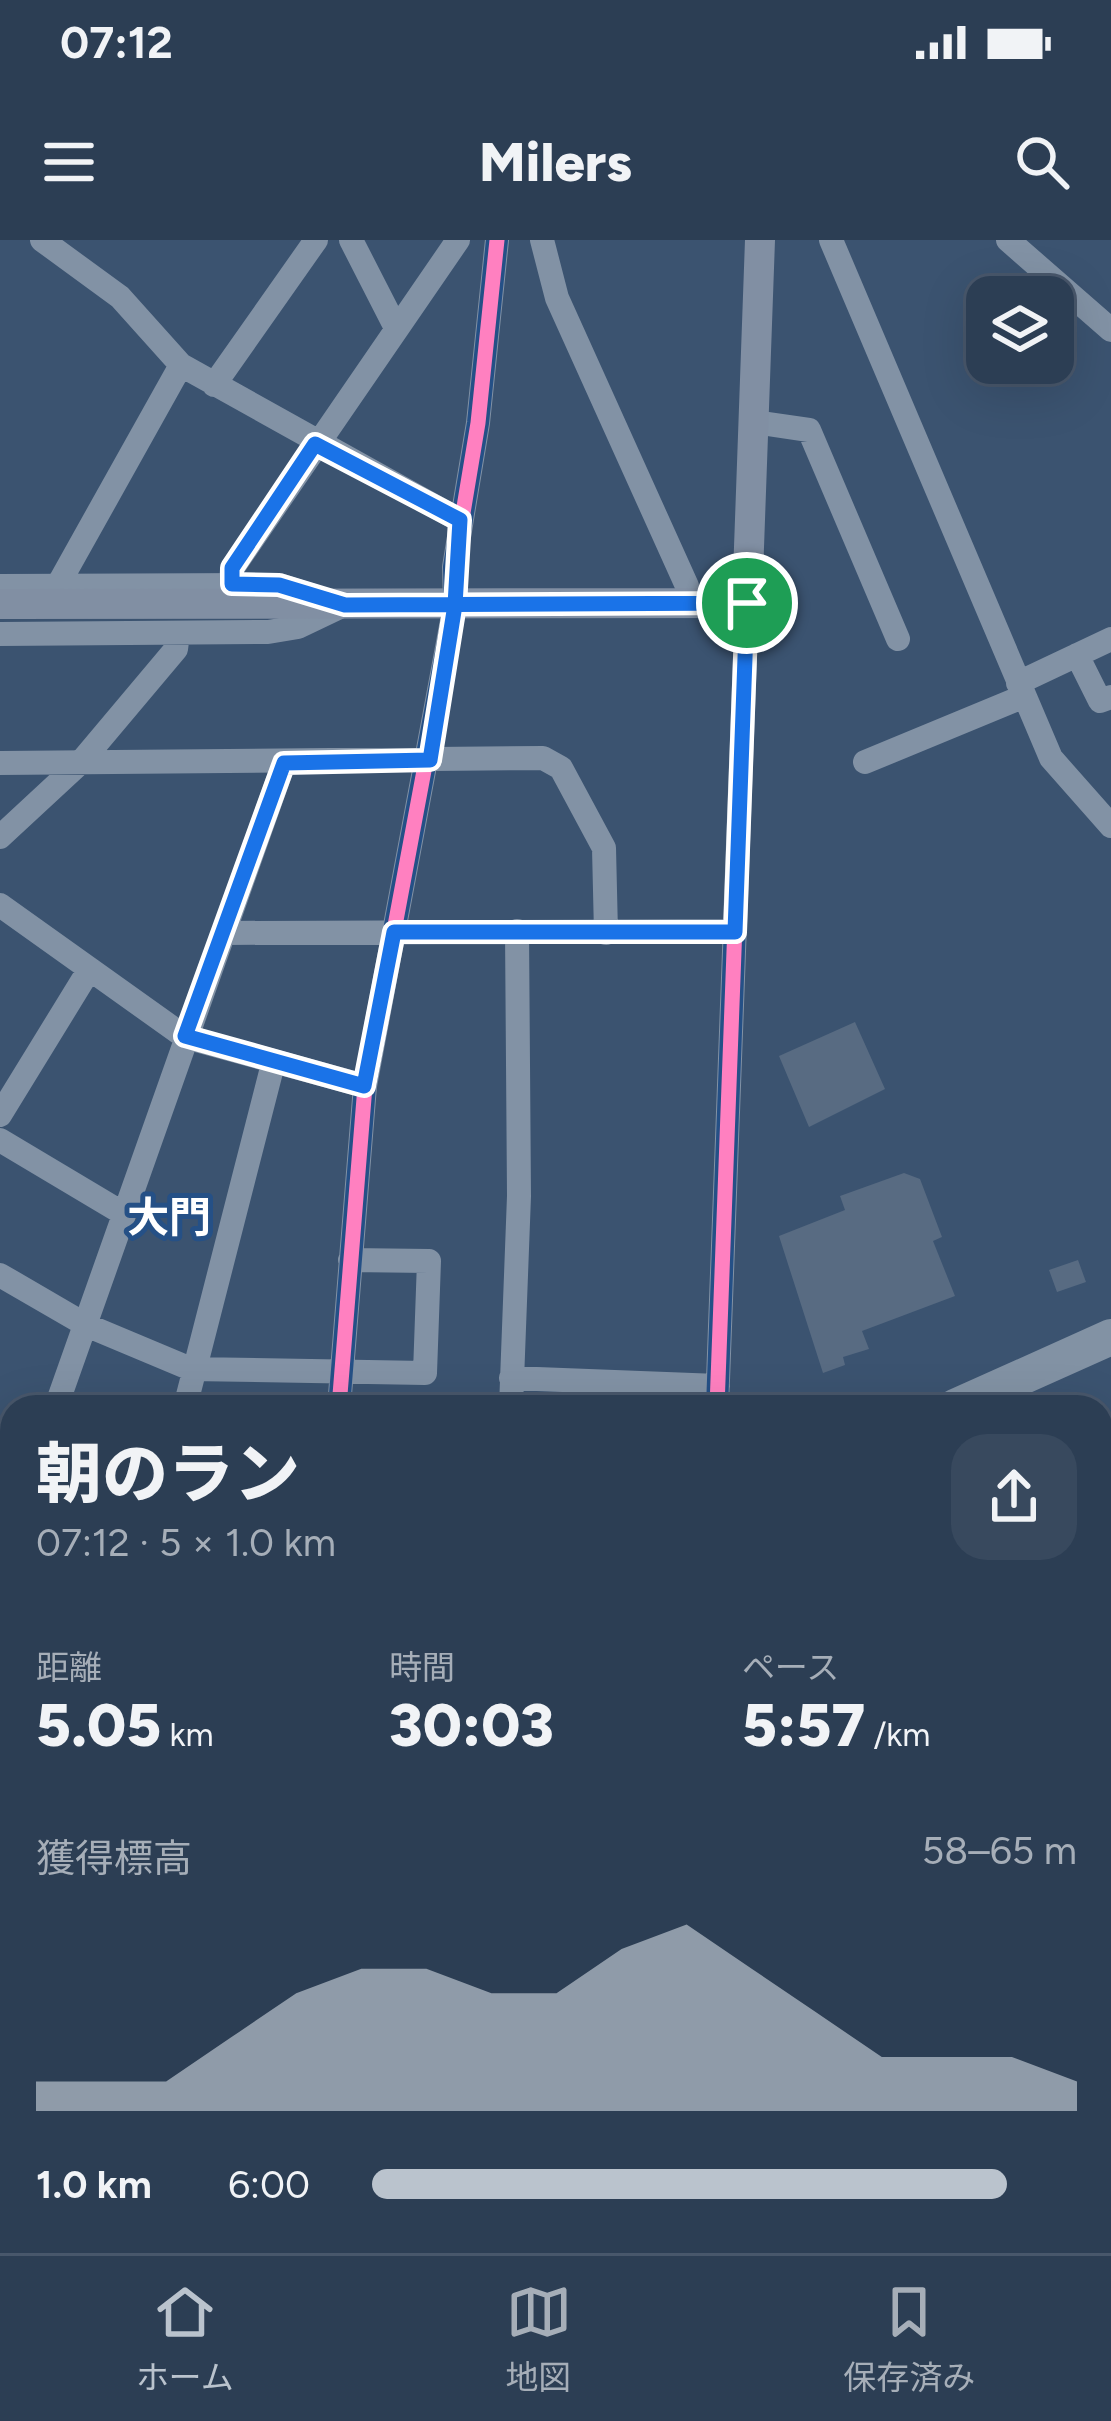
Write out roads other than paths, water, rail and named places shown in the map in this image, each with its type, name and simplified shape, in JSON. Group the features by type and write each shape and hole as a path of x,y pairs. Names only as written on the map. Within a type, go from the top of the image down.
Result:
{"highway":[{"path":"981,1395 1111,1336"}],"main road":[{"path":"0,604 747,603 760,240"}],"street":[{"path":"42,240 120,297 182,365 315,444 460,520"},
{"path":"214,385 316,240"},
{"path":"351,240 394,326"},
{"path":"232,584 232,568 394,326 458,240"},
{"path":"339,1395 364,1086 430,760 455,605 460,520 481,404 497,240"},
{"path":"542,240 557,298 687,586"},
{"path":"831,240 1051,758 1111,826"},
{"path":"1008,240 1111,330"},
{"path":"58,586 182,365"},
{"path":"754,422 808,430 898,639"},
{"path":"0,586 279,585 345,605"},
{"path":"717,1395 747,603"},
{"path":"0,634 268,632 298,627 345,605"},
{"path":"0,837 81,762 176,649 178,633"},
{"path":"865,762 1020,690 1111,639"},
{"path":"1077,655 1100,701 1111,697"},
{"path":"0,763 543,758 561,768 609,864 606,932"},
{"path":"60,1395 284,763"},
{"path":"0,905 185,1036 364,1086"},
{"path":"511,1395 519,1196 517,931"},
{"path":"224,933 735,932"},
{"path":"0,1115 89,970"},
{"path":"187,1395 273,1064"},
{"path":"0,1140 124,1214"},
{"path":"0,1275 86,1325 191,1370 424,1373 429,1261 350,1261"},
{"path":"511,1378 632,1395"}],"district":[{"name":"大門","path":"169,1217"}]}
